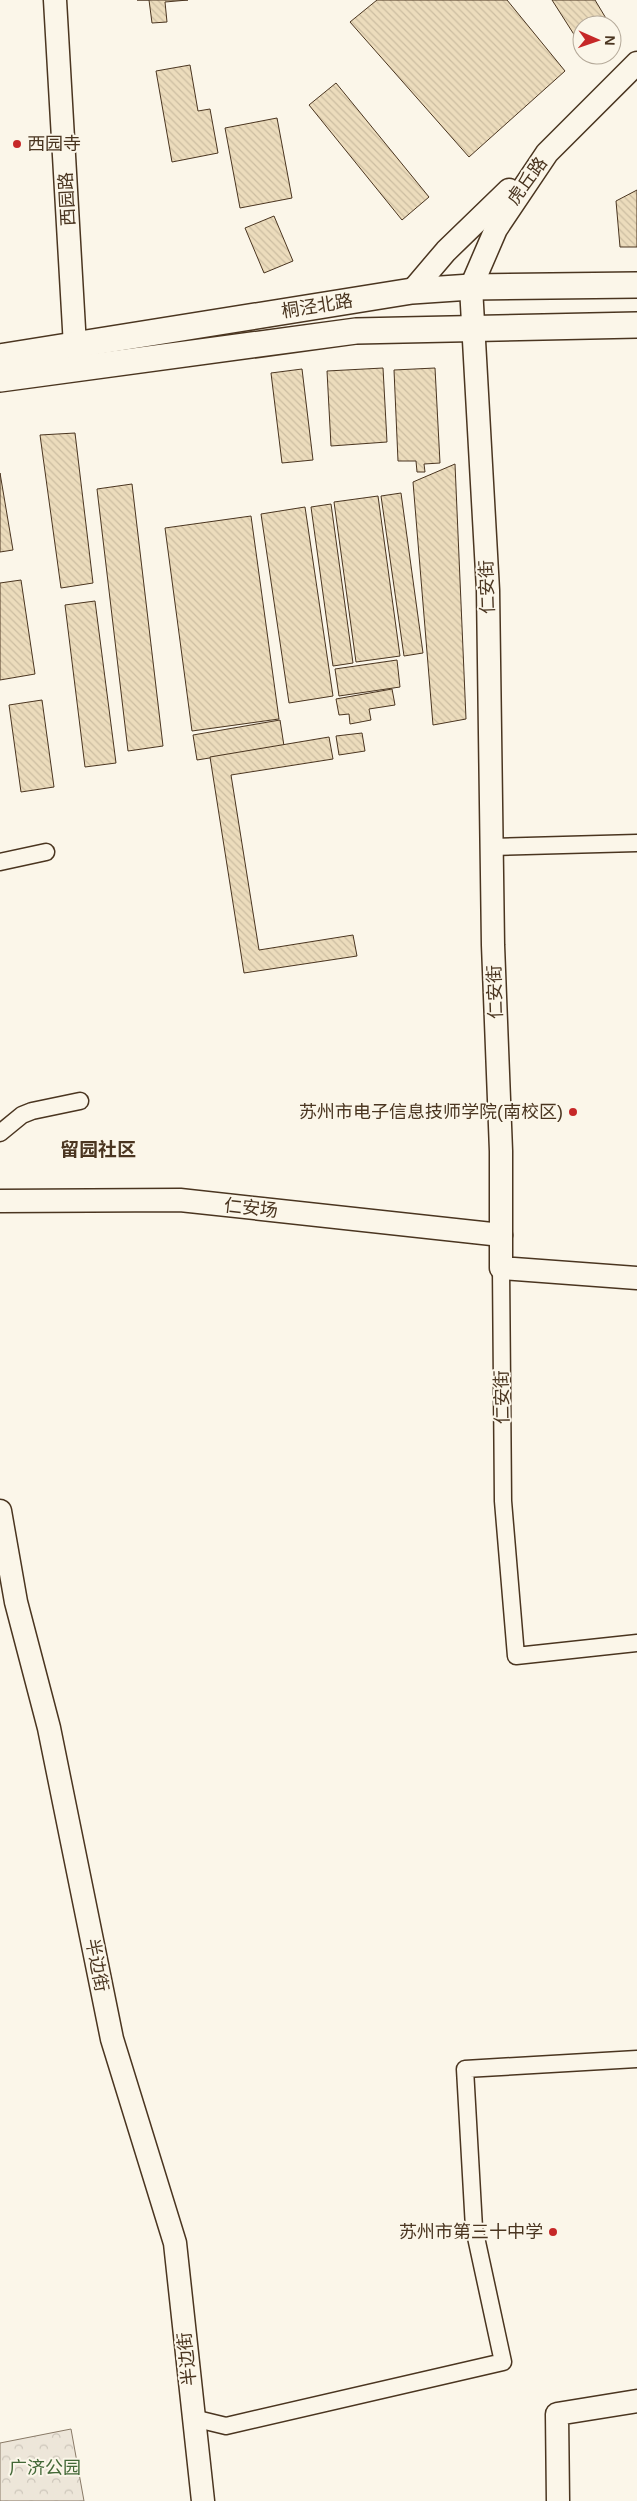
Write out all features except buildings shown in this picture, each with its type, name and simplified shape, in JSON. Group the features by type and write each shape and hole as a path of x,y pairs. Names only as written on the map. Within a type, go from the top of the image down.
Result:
{"main road":[{"name":"桐泾北路","path":"0,379 78,357 412,291 471,287 637,286"},
{"name":"桐泾北路","path":"0,357 78,357 356,331 637,325"}],"street":[{"name":"西园路","path":"54,0 78,357"},
{"name":"虎丘路","path":"472,328 471,287 496,229 547,153 637,63"},
{"path":"412,291 446,251 547,153"},
{"name":"仁安街","path":"472,328 488,590 501,1234 503,1501 516,1656 637,1643"},
{"path":"492,847 637,843"},
{"path":"0,862 46,852"},
{"path":"0,1134 22,1115 32,1111 80,1101"},
{"name":"仁安场","path":"0,1202 180,1200 501,1234"},
{"path":"501,1268 637,1278"},
{"name":"半边街","path":"0,1511 16,1602 49,1728 112,2039 174,2243 203,2501"},
{"path":"193,2418 226,2426 503,2362 474,2228 465,2069 637,2059"},
{"path":"558,2501 556,2414 637,2401"}],"green space":[{"name":"广济公园","path":"71,2429 84,2501 0,2501 0,2443"}],"place":[{"name":"西园寺","path":"17,144"},
{"name":"苏州市电子信息技师学院(南校区)","path":"573,1112"},
{"name":"苏州市第三十中学","path":"553,2232"}],"district":[{"name":"留园社区","path":"98,1149"}]}
